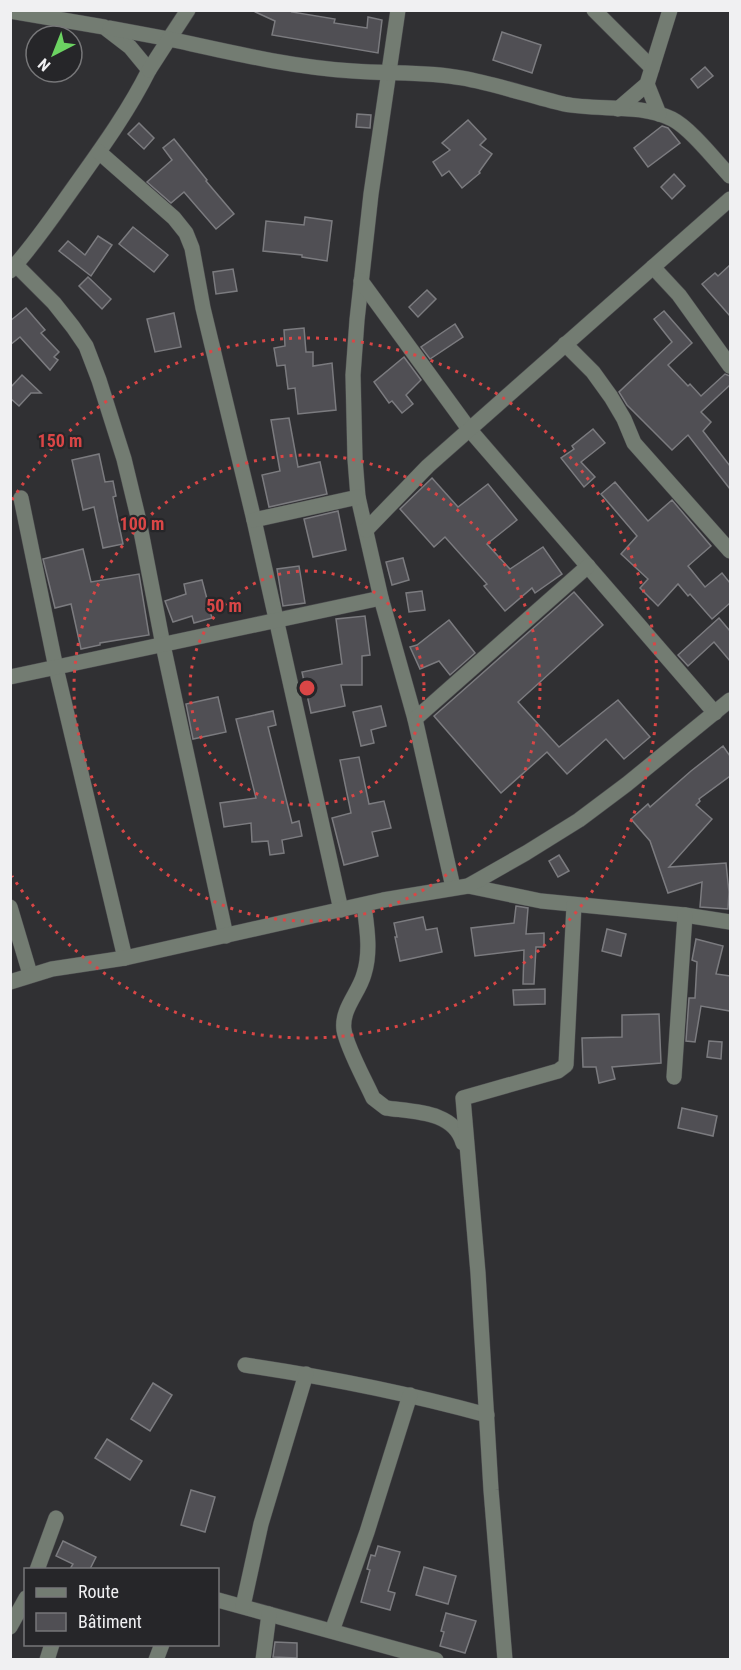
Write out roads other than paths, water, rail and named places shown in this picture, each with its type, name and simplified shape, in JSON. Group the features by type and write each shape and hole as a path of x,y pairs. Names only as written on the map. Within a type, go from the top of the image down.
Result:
{"street":[{"path":"188,10 99,152 13,268 54,303 86,346 124,459 140,521 163,645 226,936"},
{"path":"594,10 652,68"},
{"path":"618,109 647,84 670,10"},
{"path":"398,11 371,194 361,281 352,375 355,459 358,497 381,598 460,886"},
{"path":"10,12 57,14 104,27 303,66 354,71 426,72 464,78 564,104 659,114 682,126 730,176"},
{"path":"104,27 130,47 149,70"},
{"path":"647,84 659,114"},
{"path":"99,152 174,218 186,233 192,248 203,308 254,520 341,910"},
{"path":"366,530 428,466 730,199"},
{"path":"653,267 679,295 730,366"},
{"path":"361,281 469,429 715,713"},
{"path":"565,344 593,372 611,397 634,443 730,551"},
{"path":"254,520 358,497"},
{"path":"21,498 56,668 126,958"},
{"path":"415,718 588,566"},
{"path":"10,678 381,598"},
{"path":"10,982 30,974 80,963 126,958 460,886 526,853 579,820 730,700"},
{"path":"460,886 541,901 685,915 730,922"},
{"path":"364,905 368,955 364,976 345,1017 344,1031 373,1098 379,1105 439,1117 450,1122 461,1134 468,1157"},
{"path":"505,1659 478,1273 463,1098 558,1071 566,1065 574,905"},
{"path":"10,907 30,974"},
{"path":"674,1077 685,915"},
{"path":"245,1365 306,1374 410,1395 487,1414"},
{"path":"243,1606 261,1524 306,1374"},
{"path":"332,1631 367,1532 410,1395"},
{"path":"37,1568 56,1518"},
{"path":"219,1600 332,1631 376,1652 436,1659"},
{"path":"10,1628 24,1602"},
{"path":"263,1659 269,1614"}]}
